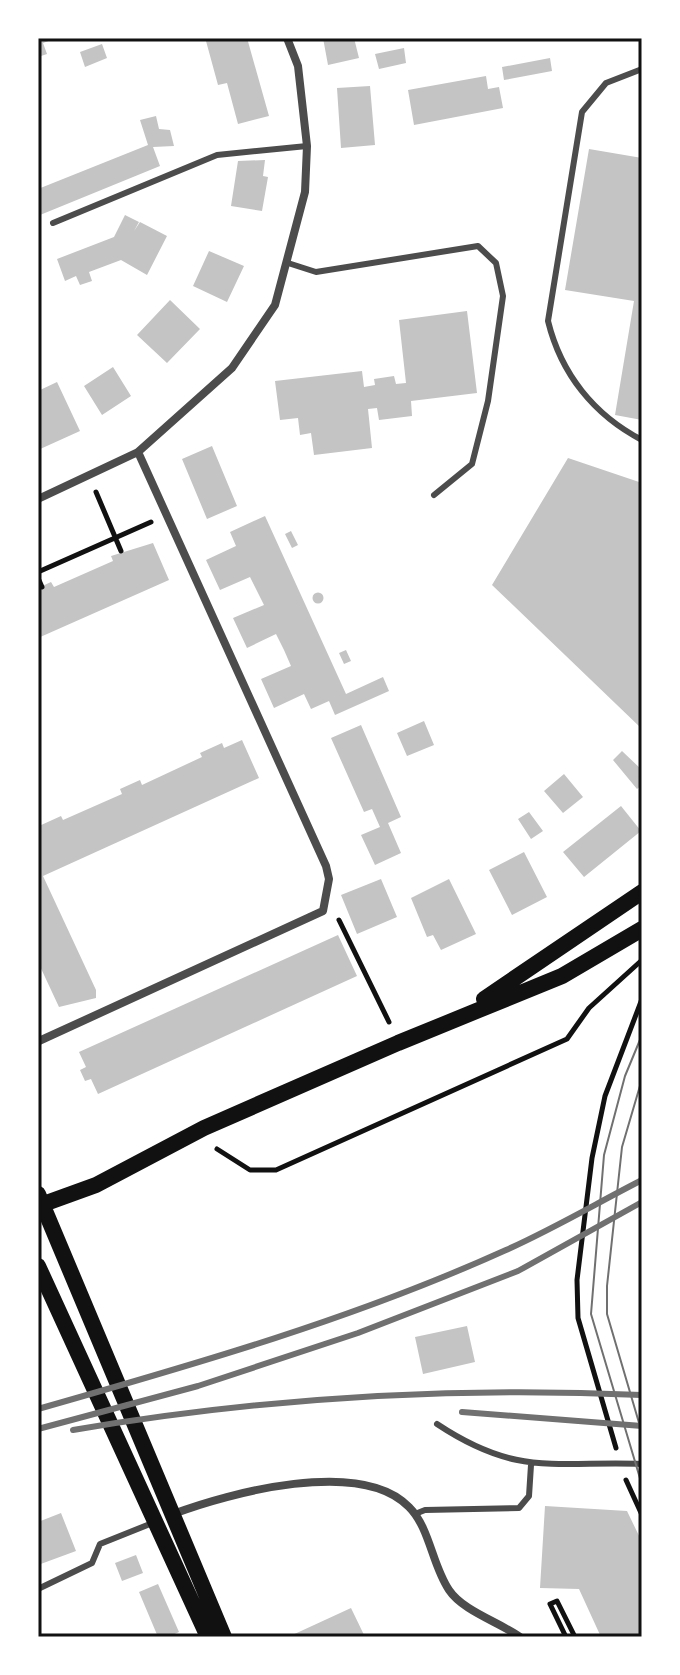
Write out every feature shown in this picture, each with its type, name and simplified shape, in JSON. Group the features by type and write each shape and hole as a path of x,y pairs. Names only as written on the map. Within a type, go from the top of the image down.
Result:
{"main road":[{"path":"448,1021 555,954 642,892"},
{"path":"224,1637 90,1321 70,1263 39,1202 96,1185 204,1128 448,1021 562,976 642,929"},
{"path":"38,1266 208,1637"}],"street":[{"path":"38,499 138,452 232,368 275,305 305,192 307,146 298,66 287,38"},
{"path":"38,1042 323,911 328,898 326,866 138,452"},
{"path":"173,1514 253,1489 343,1483 384,1490 415,1514 450,1592 520,1637"}],"lane":[{"path":"642,69 606,83 582,112 548,321 556,353 582,392 621,429 642,440"},
{"path":"53,223 217,155 307,146"},
{"path":"288,263 316,272 478,246 496,263 503,296 488,401 472,464 434,495"},
{"path":"437,1424 467,1444 531,1465 642,1464"},
{"path":"415,1514 425,1510 519,1508 529,1496 531,1465"},
{"path":"38,1589 92,1563 100,1544 173,1514"}],"path":[{"path":"94,488 121,551"},
{"path":"42,587 38,575 155,520"},
{"path":"328,898 390,1024"},
{"path":"214,1147 250,1170 276,1170 567,1039 576,1031 589,1008 642,960"},
{"path":"619,1458 578,1318 577,1280 592,1158 605,1096 642,999"},
{"path":"623,1472 642,1515"},
{"path":"566,1637 550,1604 557,1601 575,1637"}],"building":[{"path":"38,38 57,38 43,43 47,54 38,57"},
{"path":"247,38 269,116 238,124 227,83 218,85 206,41"},
{"path":"323,38 354,38 359,58 328,65"},
{"path":"102,44 107,58 85,67 80,52"},
{"path":"404,48 406,63 379,69 375,54"},
{"path":"550,58 552,71 504,80 502,67"},
{"path":"486,76 488,89 499,87 503,108 414,125 408,90"},
{"path":"370,86 375,145 341,148 337,88"},
{"path":"156,116 159,129 170,130 174,146 153,147 160,166 40,215 38,189 148,145 140,120"},
{"path":"589,149 642,158 642,420 615,415 634,301 565,290"},
{"path":"265,160 263,176 268,177 262,211 231,206 238,161"},
{"path":"125,215 139,222 134,231 140,222 167,236 147,275 121,260 89,272 92,281 80,285 76,276 65,281 57,259 114,237"},
{"path":"209,251 244,266 227,302 193,286"},
{"path":"170,300 200,329 167,363 137,335"},
{"path":"467,311 477,393 411,401 412,416 379,420 377,408 368,409 372,448 314,455 311,433 300,435 298,418 280,420 275,381 362,371 364,387 375,385 374,379 394,376 396,384 406,383 399,320"},
{"path":"113,367 131,396 102,415 84,386"},
{"path":"57,382 80,431 38,450 38,411 41,409 38,407 38,391"},
{"path":"212,446 237,506 207,519 182,459"},
{"path":"568,458 642,483 642,729 492,585"},
{"path":"265,516 346,694 383,677 389,691 335,715 329,701 311,709 304,694 274,708 261,679 291,666 284,650 276,634 247,648 233,618 264,605 250,577 220,590 206,560 236,546 230,532"},
{"path":"291,531 298,545 292,548 285,534"},
{"path":"153,543 169,580 38,638 38,588 51,582 54,587 113,561 111,556"},
{"path":"318,592 324,598 318,604 312,598"},
{"path":"346,650 351,661 344,664 339,653"},
{"path":"424,721 434,745 407,756 397,733"},
{"path":"361,725 401,817 388,823 401,853 375,865 361,835 380,827 372,809 364,812 331,738"},
{"path":"242,740 259,778 43,876 96,990 96,998 59,1007 38,962 39,826 61,816 63,820 122,794 120,789 140,780 142,785 202,757 200,753 222,743 224,748"},
{"path":"622,751 642,770 642,785 637,789 613,760"},
{"path":"564,774 583,797 563,813 544,791"},
{"path":"621,806 641,831 584,877 563,852"},
{"path":"529,812 543,831 531,839 518,819"},
{"path":"524,852 547,897 512,915 489,870"},
{"path":"381,879 397,917 357,934 341,895"},
{"path":"449,879 476,934 441,950 433,935 427,937 411,898"},
{"path":"338,935 357,976 98,1094 91,1079 85,1081 80,1070 86,1067 79,1052"},
{"path":"467,1326 475,1362 423,1374 415,1337"},
{"path":"545,1506 627,1511 642,1542 642,1637 601,1637 579,1589 540,1588"},
{"path":"61,1513 76,1551 38,1565 38,1522"},
{"path":"136,1555 143,1573 122,1581 115,1563"},
{"path":"158,1584 179,1632 168,1637 158,1637 139,1592"},
{"path":"351,1608 365,1637 288,1637"}],"tram line":[{"path":"642,1035 625,1076 604,1155 591,1314 642,1485"},
{"path":"642,1079 622,1147 607,1286 607,1314 642,1433"}],"railway":[{"path":"38,1409 216,1357 392,1297 523,1242 642,1180"},
{"path":"38,1429 198,1386 358,1333 518,1271 642,1202"},
{"path":"73,1430 215,1410 356,1397 499,1392 642,1395"},
{"path":"462,1412 642,1426"}]}
